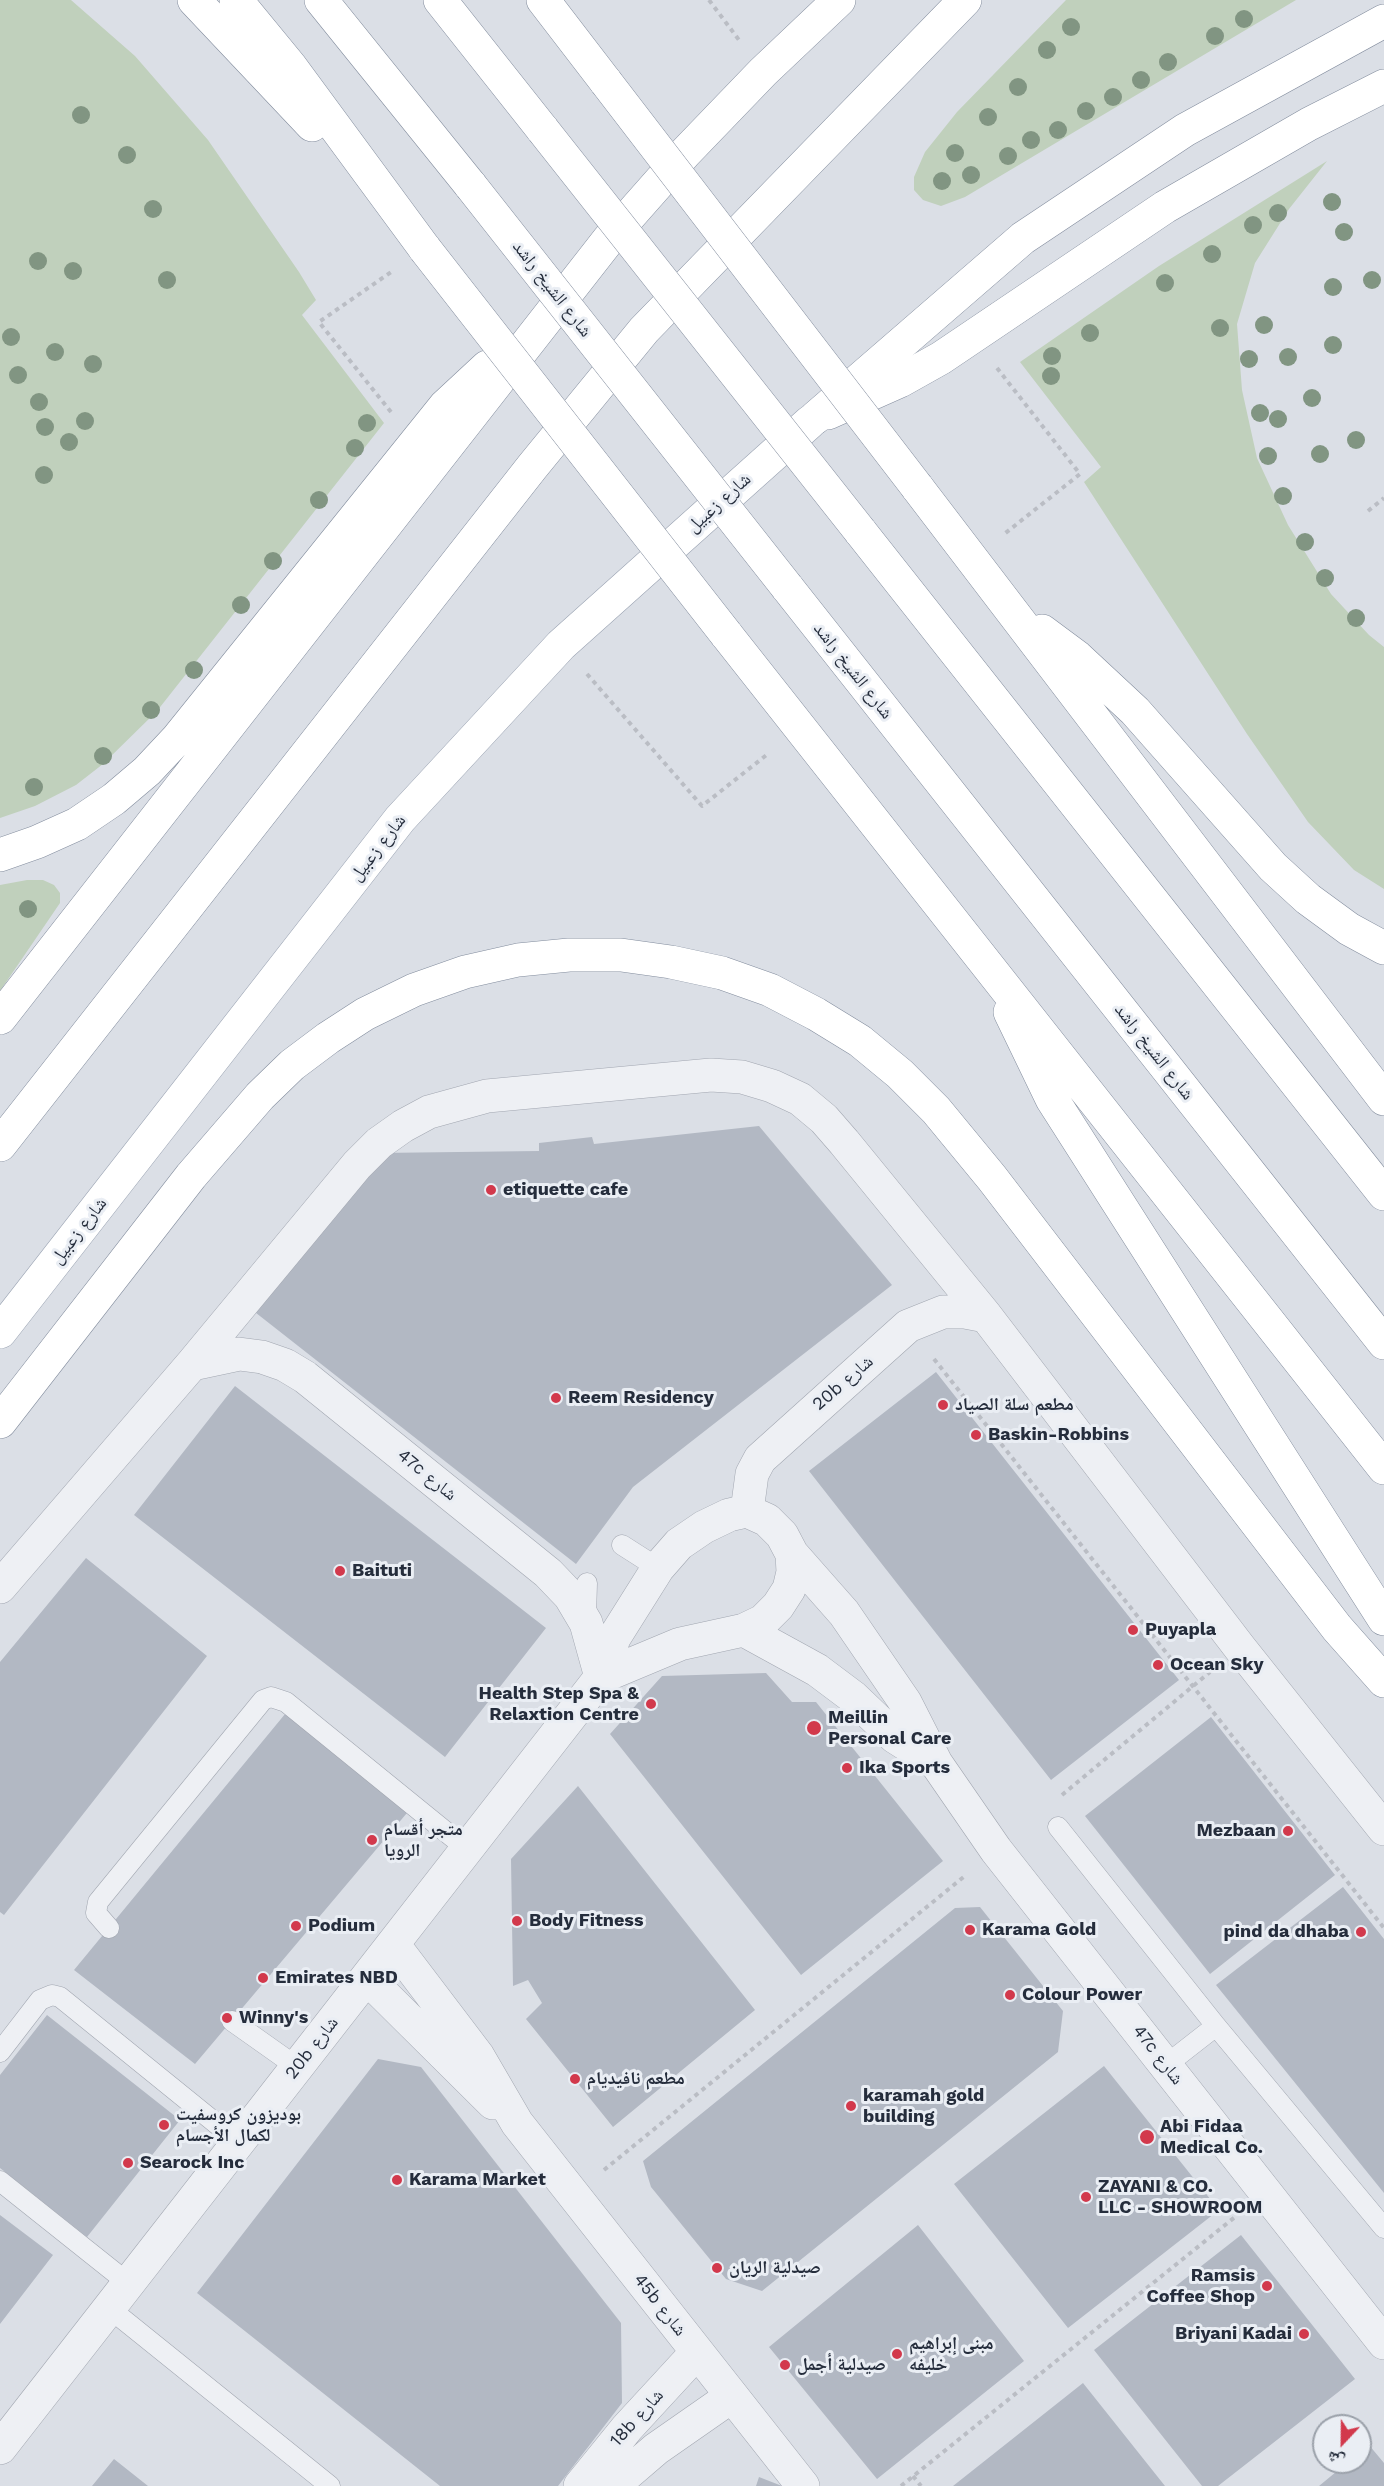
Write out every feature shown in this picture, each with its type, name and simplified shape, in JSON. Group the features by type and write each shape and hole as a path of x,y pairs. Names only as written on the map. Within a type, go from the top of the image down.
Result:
{"main road":[{"path":"194,0 310,123 370,177"},
{"path":"236,0 291,67 425,249 726,634 1384,1468"},
{"name":"شارع الشيخ راشد","path":"321,0 471,186 1384,1343"},
{"path":"440,0 1384,1194"},
{"path":"543,0 1384,1098"},
{"path":"0,1018 609,239 685,153 763,72 839,0"},
{"path":"0,1145 510,495 644,330 965,0"},
{"name":"شارع زعبيل","path":"0,1332 400,819 561,645 814,418 1023,237 1185,130 1384,21"},
{"path":"814,418 858,401 940,358 1165,207 1309,124 1384,86"},
{"path":"0,855 77,824 114,799 147,771 184,730 445,406 503,353 536,330"},
{"path":"1013,612 1077,657 1135,711 1273,867 1333,917 1384,948"},
{"path":"0,1422 218,1146 292,1065 328,1038 365,1014 404,994 465,972 538,958 569,955 621,955 671,962 712,971 770,990 816,1014 860,1041 900,1074 936,1110 992,1178 1337,1628 1384,1681"},
{"path":"995,974 1011,1017 1052,1099 1384,1619"}],"street":[{"path":"0,1587 192,1364 357,1165 379,1143 403,1126 429,1112 487,1096 711,1075 742,1077 772,1086 800,1099 824,1119 986,1316 1240,1648 1384,1829"},
{"name":"20b شارع","path":"747,1511 750,1482 760,1459 908,1326 943,1312 965,1312 986,1316"},
{"name":"47c شارع","path":"192,1364 215,1357 239,1354 262,1357 285,1365 305,1377 548,1573 570,1596 586,1623 601,1677"},
{"path":"601,1677 614,1638 658,1568 679,1544 704,1527 729,1515 747,1511"},
{"name":"47c شارع","path":"747,1511 767,1520 782,1535 792,1554 844,1613 905,1702 936,1763 996,1850 1384,2343"},
{"path":"601,1677 680,1644 744,1630 763,1621 778,1606 789,1589 793,1572 792,1554"},
{"name":"47c شارع","path":"744,1630 817,1670 853,1697 895,1737 936,1763"},
{"name":"20b شارع","path":"0,2448 601,1677"},
{"name":"45b شارع","path":"393,1944 478,2056 517,2123 803,2486"},
{"name":"45b شارع","path":"367,1977 478,2089 517,2123"},
{"name":"18b شارع","path":"579,2486 627,2428 697,2352"},
{"name":"18b شارع","path":"613,2486 664,2442 732,2396"}],"lane":[{"path":"622,1545 658,1568"},
{"path":"586,1623 587,1583"},
{"path":"109,1928 96,1913 98,1902 263,1700 271,1697 286,1702 467,1849"},
{"path":"1058,1827 1216,2026 1384,2228"},
{"path":"0,2052 40,2000 52,1995 60,1997 239,2142"},
{"path":"232,2021 297,2067"},
{"path":"1166,2065 1216,2026"},
{"path":"0,2181 119,2295 330,2486"}],"path":[{"path":"709,0 733,32"},
{"path":"378,281 319,322 395,418"},
{"path":"1006,378 1080,474 1032,512"},
{"path":"1368,511 1384,498"},
{"path":"617,707 702,806 756,763"},
{"path":"908,1326 1384,1928"},
{"path":"1058,1798 1240,1648"},
{"path":"574,2195 996,1850"},
{"path":"901,2486 1266,2192"},
{"path":"913,2476 921,2486"}],"green space":[{"path":"0,0 71,0 135,56 208,140 299,272 316,300 302,315 384,423 157,711 103,764 76,785 35,806 0,818"},
{"path":"1066,0 1296,0 965,197 941,206 923,200 914,190 914,177 925,152 957,112"},
{"path":"1327,161 1289,209 1255,263 1237,324 1242,390 1257,458 1288,525 1331,594 1369,635 1384,647 1384,889 1354,870 1308,822 1247,734 1084,482 1101,467 1020,362 1159,266"},
{"path":"27,880 43,880 54,885 60,893 60,903 0,991 0,885"}],"building":[{"name":"Reem Residency","path":"759,1126 892,1285 633,1487 576,1564 251,1309 378,1153 539,1151 539,1143 592,1137 594,1144"},
{"path":"936,1372 1179,1680 1051,1780 809,1471"},
{"name":"Baituti","path":"235,1386 546,1628 445,1757 134,1515"},
{"path":"86,1558 207,1656 4,1915 0,1912 0,1662"},
{"path":"766,1673 792,1702 816,1702 943,1861 801,1975 610,1734 662,1676"},
{"path":"290,1708 412,1807 195,2064 74,1970"},
{"path":"1211,1717 1335,1875 1210,1974 1085,1816"},
{"path":"578,1786 755,2010 613,2127 526,2019 542,2003 528,1980 513,1986 511,1859"},
{"path":"1343,1887 1384,1939 1384,2193 1216,1985"},
{"name":"karamah gold building","path":"980,1907 1063,2011 1058,2052 762,2291 726,2279 651,2187 643,2161 955,1908"},
{"path":"47,2015 180,2120 87,2237 0,2168 0,2075"},
{"name":"Karama Market","path":"378,2059 421,2067 621,2323 622,2403 558,2486 440,2486 197,2293"},
{"name":"ZAYANI & CO. LLC - SHOWROOM","path":"1104,2066 1219,2210 1068,2328 954,2184"},
{"path":"0,2215 53,2255 0,2324"},
{"name":"مبنى إبراهيم خليفه","path":"918,2225 1024,2361 877,2479 769,2347"},
{"path":"1241,2235 1355,2379 1218,2486 1202,2486 1094,2350"},
{"path":"1083,2383 1165,2486 953,2486"},
{"path":"1372,2449 1384,2463 1384,2486 1319,2486 1334,2474 1372,2474"},
{"path":"114,2459 148,2486 92,2486"},
{"path":"759,2477 782,2486 756,2486"}],"place":[{"name":"etiquette cafe","path":"491,1190"},
{"name":"Reem Residency","path":"556,1398"},
{"name":"مطعم سلة الصياد","path":"943,1405"},
{"name":"Baskin-Robbins","path":"976,1435"},
{"name":"Baituti","path":"340,1571"},
{"name":"Puyapla","path":"1133,1630"},
{"name":"Ocean Sky","path":"1158,1665"},
{"name":"Health Step Spa & Relaxtion Centre","path":"651,1704"},
{"name":"Meillin Personal Care","path":"814,1728"},
{"name":"Ika Sports","path":"847,1768"},
{"name":"Mezbaan","path":"1288,1831"},
{"name":"متجر أقسام الرويا","path":"372,1840"},
{"name":"Body Fitness","path":"517,1921"},
{"name":"Podium","path":"296,1926"},
{"name":"Karama Gold","path":"970,1930"},
{"name":"pind da dhaba","path":"1361,1932"},
{"name":"Emirates NBD","path":"263,1978"},
{"name":"Colour Power","path":"1010,1995"},
{"name":"Winny's","path":"227,2018"},
{"name":"مطعم نافيديام","path":"575,2079"},
{"name":"karamah gold building","path":"851,2106"},
{"name":"بوديزون كروسفيت لكمال الأجسام","path":"164,2125"},
{"name":"Abi Fidaa Medical Co.","path":"1147,2137"},
{"name":"Searock Inc","path":"128,2163"},
{"name":"Karama Market","path":"397,2180"},
{"name":"ZAYANI & CO. LLC - SHOWROOM","path":"1086,2197"},
{"name":"صيدلية الريان","path":"717,2268"},
{"name":"Ramsis Coffee Shop","path":"1267,2286"},
{"name":"Briyani Kadai","path":"1304,2334"},
{"name":"مبنى إبراهيم خليفه","path":"897,2354"},
{"name":"صيدلية أجمل","path":"785,2365"}]}
